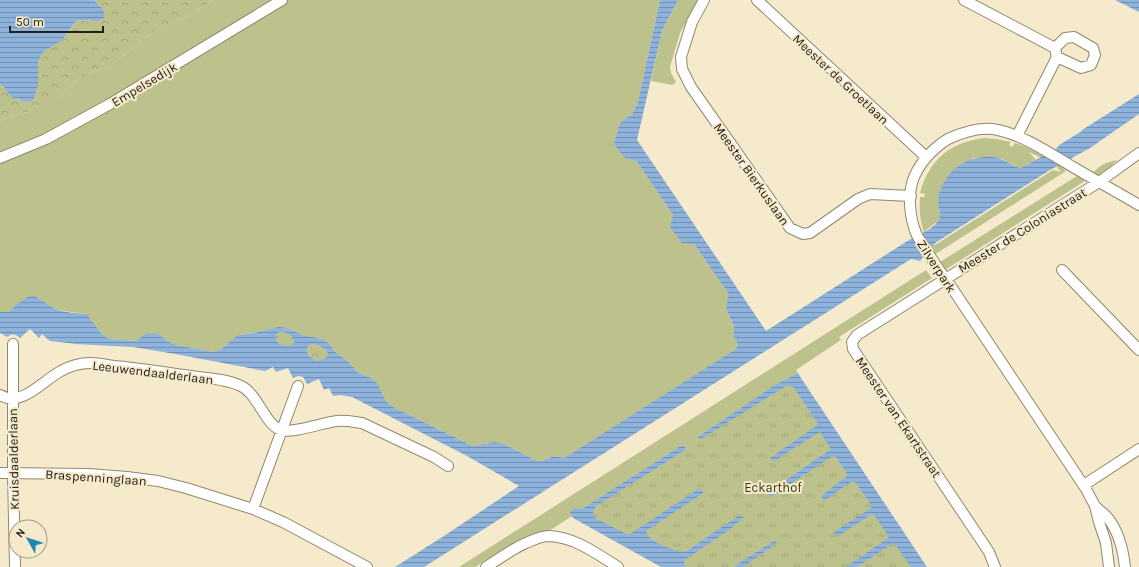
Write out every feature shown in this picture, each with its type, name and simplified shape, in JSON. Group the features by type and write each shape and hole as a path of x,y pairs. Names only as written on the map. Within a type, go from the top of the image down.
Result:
{"street":[{"name":"Empelsedijk","path":"0,158 46,139 110,104 282,0"},
{"name":"Meester Bierkuslaan","path":"704,0 692,22 681,57 682,69 691,87 790,228 803,234 810,233 858,199 870,194 911,196"},
{"name":"Meester de Groetlaan","path":"757,0 926,157"},
{"path":"964,0 1056,52 1017,136"},
{"name":"Zilverpark","path":"1109,567 1106,543 1095,506 1084,486 946,279 930,258 916,234 911,214 912,182 926,157 941,143 956,135 975,129 997,129 1017,136 1047,152 1139,205"},
{"name":"Meester de Coloniastraat","path":"946,279 1099,182 1139,153"},
{"path":"1062,270 1139,350"},
{"name":"Meester van Ekartstraat","path":"946,279 857,335 852,342 853,349 989,552 995,567"},
{"name":"Kruisdaalderlaan","path":"13,344 12,398 15,567"},
{"name":"Leeuwendaalderlaan","path":"12,398 23,397 60,371 74,366 90,363 136,368 224,381 241,386 253,397 272,425 281,430"},
{"path":"252,508 298,386"},
{"name":"Kruisdaalderlaan","path":"0,395 12,398"},
{"path":"281,430 290,431 339,420 362,423 434,457 448,466"},
{"path":"1084,486 1139,449"},
{"name":"Braspenninglaan","path":"0,473 89,474 127,477 158,481 186,488 252,508 283,522 363,566"},
{"name":"Zilverpark","path":"1095,506 1107,518 1118,535 1124,553 1125,567"},
{"path":"486,567 524,544 548,536 566,539 581,544 618,567"}],"green space":[{"path":"94,0 213,0 188,16 155,30 114,63 115,65 93,71 73,83 59,97 27,112 11,116 0,121 0,85 4,87 12,97 19,100 38,81 38,62 43,52 68,33 76,21 90,21 103,9"},
{"path":"213,0 274,0 112,99 40,137 0,154 0,121 11,116 27,112 59,97 73,83 93,71 114,65 114,63 155,30 188,16"},
{"path":"288,0 660,0 638,102 632,114 622,121 625,158 637,162 730,294 726,309 734,326 734,337 738,345 737,349 564,458 554,456 542,461 537,461 502,443 495,442 473,446 393,407 386,401 377,383 371,378 357,372 351,364 334,351 330,344 322,339 303,335 287,328 238,335 221,349 214,352 176,345 166,340 159,334 147,334 136,341 110,339 101,333 87,314 67,312 56,309 39,298 13,308 8,312 0,312 0,161 245,27"},
{"path":"678,0 698,0 680,33 670,67 671,73 676,82 672,85 651,81 662,31"},
{"path":"984,138 997,139 1011,142 1009,145 1012,147 1015,143 1042,155 1066,171 934,255 921,221 920,197 924,197 925,194 920,193 924,181 935,162 951,148 972,140","holes":["1029,152 1055,165 1061,172 1053,170 935,245 925,231 938,221 940,217 938,199 942,187 973,158 992,157 1002,159 1018,168 1021,168 1036,160"]},
{"path":"1117,160 1111,166 1104,179 1093,173 1104,164"},
{"path":"1077,176 1085,181 945,270 940,262"},
{"path":"926,270 932,278 839,337 841,340 796,370 798,373 775,386 699,436 846,567 682,445 549,531 535,533 522,538 475,567 459,567"},
{"path":"279,332 290,335 294,340 293,344 284,345 279,343 276,336"},
{"path":"312,344 321,347 328,353 326,358 317,361 310,357 307,349 308,346"},
{"name":"Eckarthof","path":"797,375 920,567 665,567 576,515"}],"water":[{"path":"0,0 94,0 103,9 105,17 98,21 76,21 62,40 43,52 38,62 38,81 36,92 33,100 27,102 11,97 4,87 0,85"},
{"path":"660,0 678,0 662,31 637,140 766,331 932,227 939,219 940,214 938,200 943,184 960,165 976,158 992,157 1021,168 1057,148 1059,145 1139,94 1139,114 1090,148 1050,170 935,243 920,261 911,259 424,567 395,567 519,486 467,456 352,397 341,395 333,396 329,388 324,390 319,379 307,384 303,377 298,376 293,378 288,368 276,372 273,367 265,371 133,347 50,341 42,334 39,338 30,329 20,338 14,334 7,337 0,333 0,312 8,312 22,300 31,296 34,296 53,308 71,313 87,314 101,333 110,339 136,341 147,333 159,334 166,340 176,345 214,352 221,349 238,335 279,327 287,328 303,335 322,339 330,344 334,351 351,364 357,372 371,378 377,383 386,401 393,407 473,446 495,442 502,443 537,461 542,461 554,456 564,458 736,349 738,345 734,337 734,326 726,309 729,294 694,244 682,243 670,227 673,215 637,162 625,158 614,144 619,126 622,121 632,114 638,102","holes":["279,332 290,335 294,341 293,344 284,345 279,343 276,339","312,344 317,345 326,351 328,353 326,358 317,361 310,357 307,349 308,346"]},
{"path":"1115,0 1139,0 1139,12"},
{"path":"798,373 927,567 911,567 895,544 892,544 857,567 846,567 889,537 872,514 837,537 834,532 872,506 855,482 851,482 824,501 821,496 848,475 835,456 831,457 770,497 768,494 769,492 831,449 820,432 773,462 770,458 818,424 792,386 786,386 701,439 698,438 775,385"},
{"path":"682,445 685,447 685,450 595,507 593,512 595,518 626,534 630,534 700,488 703,492 702,494 646,531 649,537 656,542 681,552 685,552 740,515 744,517 729,530 686,559 684,565 687,567 661,567 573,518 570,512 576,508 582,509"},
{"path":"774,541 777,543 743,567 734,567 742,561"}]}
